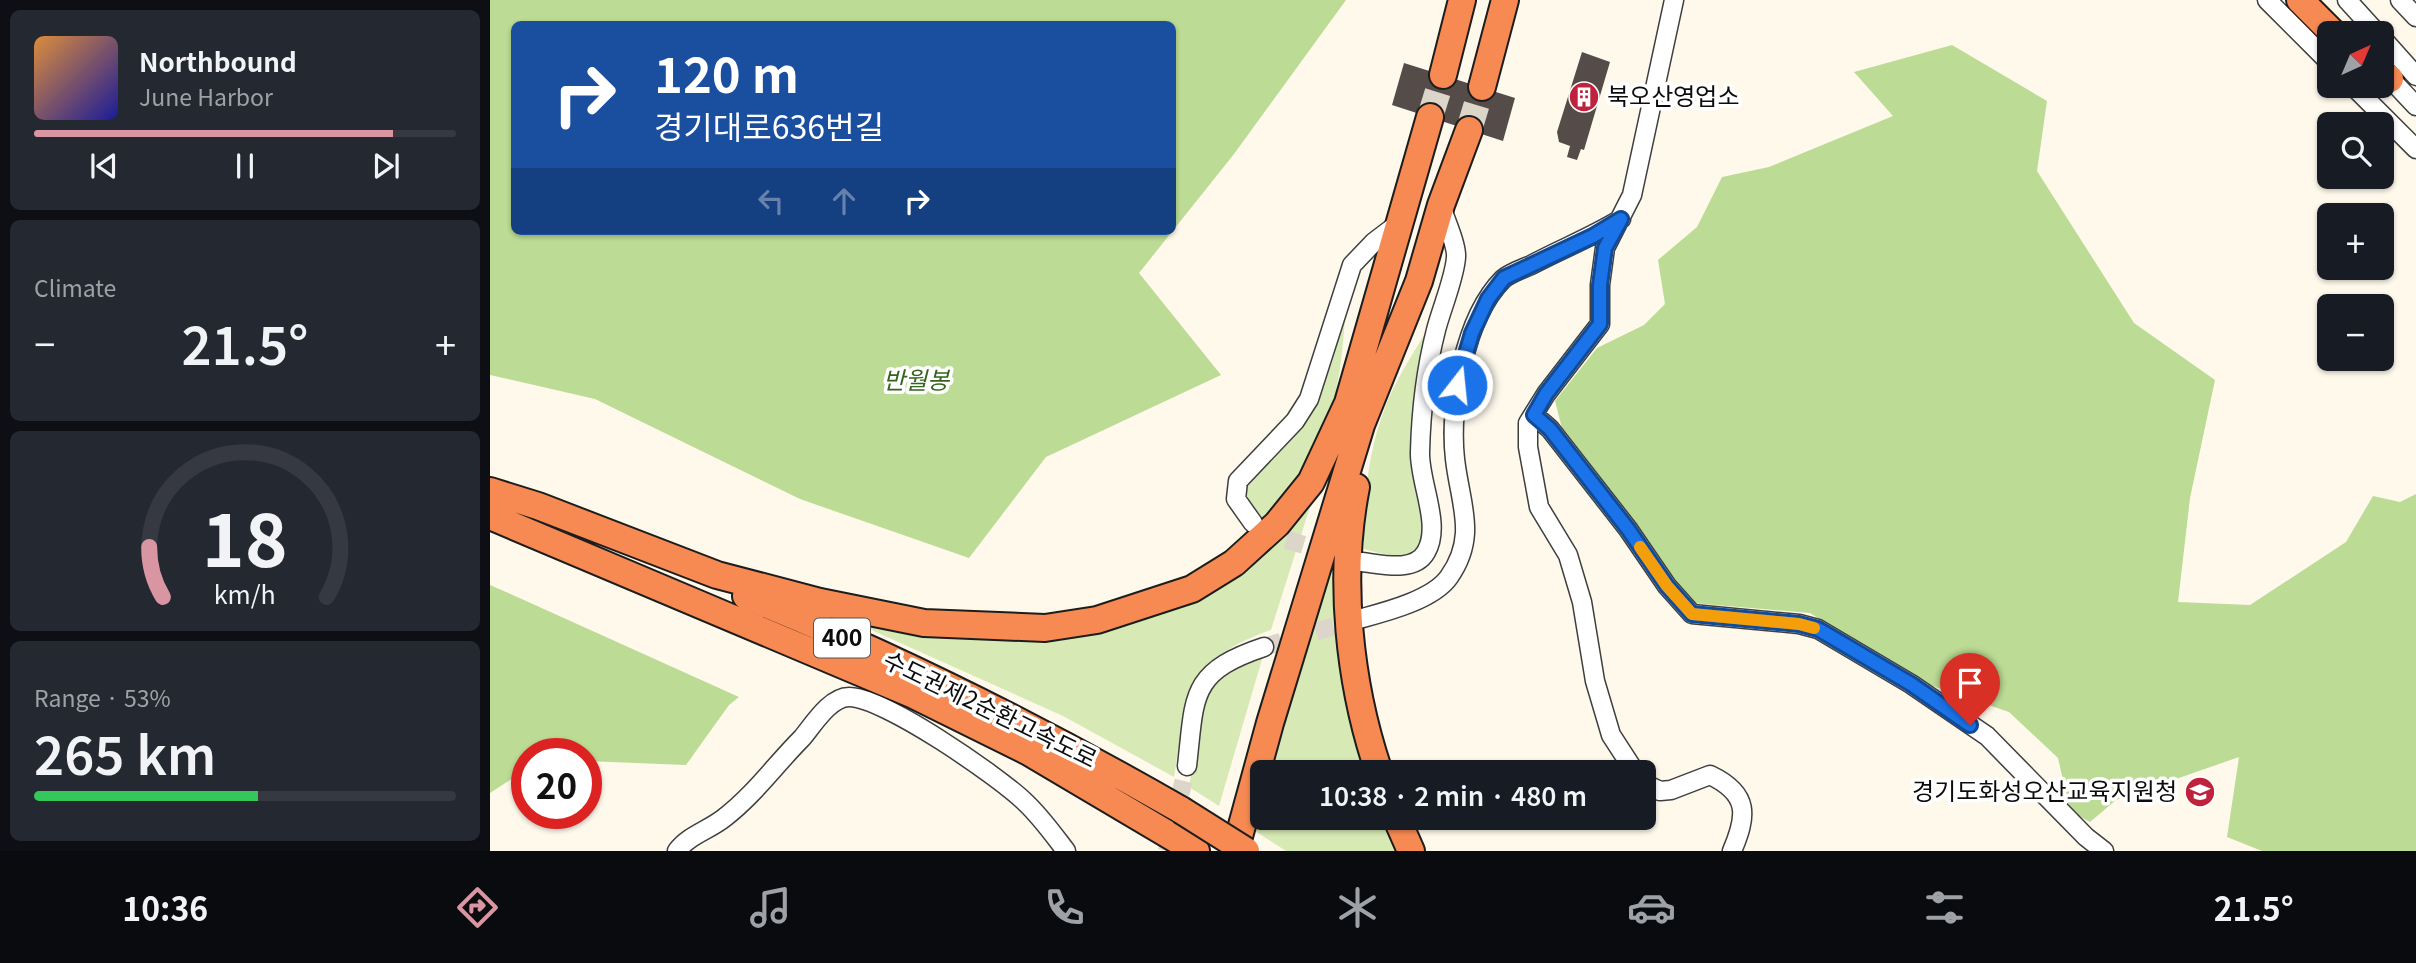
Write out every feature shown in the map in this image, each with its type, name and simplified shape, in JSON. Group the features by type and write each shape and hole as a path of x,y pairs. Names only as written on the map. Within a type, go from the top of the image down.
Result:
{"highway":[{"path":"1443,75 1462,0"},
{"path":"1482,88 1505,0"},
{"path":"2300,0 2321,21"},
{"path":"1235,851 1270,723 1361,425 1359,406 1402,221 1430,117"},
{"path":"490,492 538,506 717,575 820,602 924,624 1045,628 1097,620 1192,589 1234,563 1277,524 1311,482 1359,406 1419,281 1441,205 1469,130"},
{"path":"1359,406 1368,426 1353,505 1347,595 1354,668 1375,760"},
{"path":"1217,851 1349,416 1359,406"},
{"name":"수도권제2순환고속도로","path":"490,492 751,598 950,685 1078,751 1246,851"},
{"name":"수도권제2순환고속도로","path":"490,516 914,695 1029,752 1196,851"},
{"path":"1401,830 1410,851"}],"street":[{"path":"1627,760 1611,735 1595,681 1582,602 1568,555 1539,507 1528,447 1528,424 1546,394 1600,324 1600,285 1605,248 1632,195 1674,0"},
{"path":"2267,0 2317,50"},
{"path":"2318,0 2338,21"},
{"path":"2347,0 2366,21"},
{"path":"2400,0 2416,17"},
{"path":"2394,77 2416,106"},
{"path":"2365,98 2416,149"},
{"path":"1362,562 1406,565 1418,561 1431,540 1432,522 1419,455 1425,382 1435,331 1456,256 1441,205"},
{"path":"1359,619 1385,613 1428,594 1448,579 1459,558 1467,531 1455,458 1453,425 1457,385 1472,333 1488,299 1504,278 1593,236 1621,219"},
{"path":"1253,523 1236,499 1238,481 1295,421 1309,399 1352,265 1374,242 1402,221"},
{"path":"1534,415 1550,429 1628,529 1667,586 1692,614 1799,624 1818,629 1911,684 1987,736 2046,797 2104,851"},
{"path":"1186,766 1195,700 1205,679 1239,655 1264,647"},
{"path":"677,851 684,842 724,818 762,783 831,705 847,697 861,699 896,713 982,768 1023,800 1066,851"},
{"path":"1656,789 1671,790 1710,775 1721,780 1733,791 1743,814 1741,832 1732,851"}],"green space":[{"name":"반월봉","path":"490,0 1346,0 1234,154 1176,227 1176,21 511,21 511,235 1169,235 1139,273 1221,375 1046,457 969,558 800,499 595,399 490,375"},
{"path":"1952,45 2047,101 2037,171 2134,323 2215,380 2190,498 2178,602 2250,605 2346,542 2373,496 2400,502 2416,494 2416,851 2262,851 2227,837 2239,757 2116,800 2090,822 2070,811 2058,758 2009,712 1918,681 1810,613 1692,603 1619,503 1564,436 1555,401 1597,348 1644,325 1665,304 1658,260 1697,227 1722,177 1769,167 1893,116 1854,72"},
{"path":"1345,315 1334,399 1321,440 1296,483 1261,522 1245,503 1245,483 1318,396 1332,363"},
{"path":"1427,330 1424,539 1412,552 1390,555 1364,549 1364,513 1371,458 1390,395"},
{"path":"1316,488 1271,630 1243,641 1206,668 1188,703 1174,777 1063,716 849,620 907,631 1181,601"},
{"path":"1339,536 1366,760 1273,760"},
{"path":"490,585 739,697 729,705 686,765 602,762 602,738 511,738 511,779 490,793"},
{"path":"1263,656 1219,806 1189,787 1203,698 1221,672"},
{"path":"1254,830 1388,830 1398,851 1286,851"}],"building":[{"name":"북오산영업소","path":"1582,52 1610,62 1584,150 1581,149 1577,160 1567,157 1570,146 1559,142 1557,132"},
{"path":"1404,63 1515,98 1503,141 1392,105"}],"tunnel":[{"path":"1430,117 1443,75"},
{"path":"1469,130 1482,87"},
{"path":"1262,528 1281,538 1331,553"},
{"path":"1264,647 1359,619"},
{"path":"1167,851 1187,766"}],"slow traffic":[{"path":"1640,547 1667,586 1692,614 1799,624 1814,628"}],"place":[{"name":"북오산영업소","path":"1584,97"},
{"name":"경기도화성오산교육지원청","path":"2200,792"}],"route":[{"path":"1457,385 1472,333 1488,299 1504,278 1593,236 1621,219 1605,248 1600,285 1600,324 1546,394 1534,415 1550,429 1628,529 1667,586 1692,614 1799,624 1818,629 1911,684 1970,725"}]}
